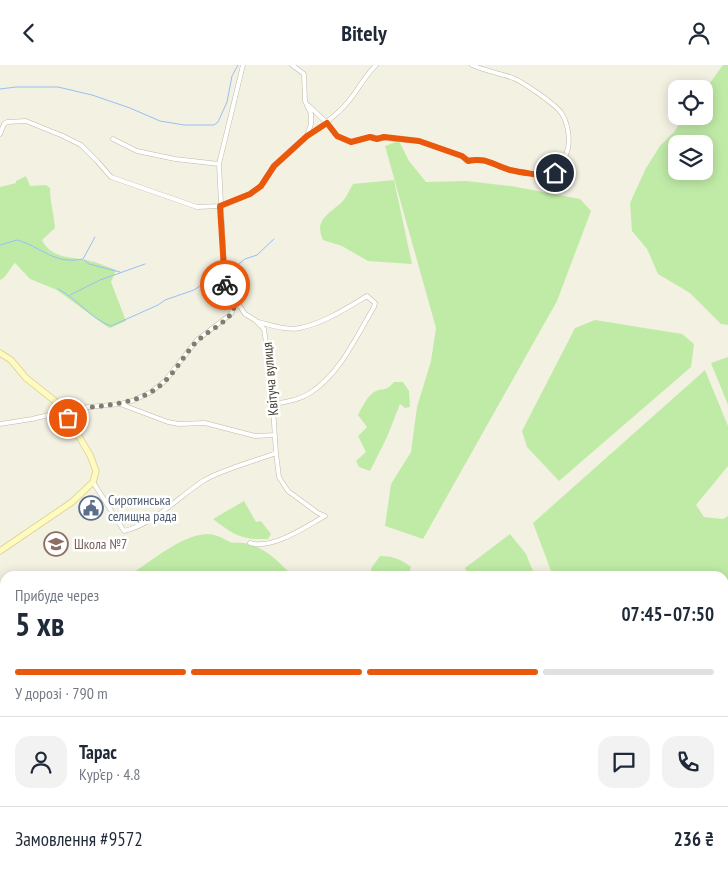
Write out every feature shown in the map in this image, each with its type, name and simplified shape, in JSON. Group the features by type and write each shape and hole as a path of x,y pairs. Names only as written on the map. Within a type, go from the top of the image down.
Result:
{"street":[{"name":"Квітуча вулиця","path":"243,65 219,164 225,284 245,314 264,329 279,477 285,487 302,502 325,516 290,535 270,543 264,545 250,543"},
{"path":"292,65 304,74 305,101 311,114 311,125 307,136"},
{"path":"0,134 4,124 7,122 26,121 81,145 111,177 197,207 220,206 250,194 261,186 274,166 307,136 327,123 351,97 365,76 376,65"},
{"path":"306,104 327,123 337,136 351,142 362,138 370,137 377,139 384,137 426,143 462,156 468,161 484,160 508,169 550,177 563,161 569,139 563,116 559,110 515,79 472,65"},
{"path":"113,139 137,151 175,159 219,164"},
{"path":"256,321 281,328 299,328 329,317 367,296 375,303 338,368 326,381 309,394 290,401 273,404"},
{"path":"0,424 78,408 120,404 151,392 165,381 197,341 231,314 236,301"},
{"path":"0,353 11,360 26,378 55,401 64,412 90,455 96,471 92,482 72,502 0,551"},
{"path":"120,404 168,422 179,424 205,423 254,436 275,435"},
{"path":"92,482 124,531 152,518 204,480 276,453"}],"green space":[{"path":"723,65 728,65 728,325 721,324 690,293 658,274 647,249 632,231 630,203 646,168 660,146 668,138 668,180 713,180 713,135 671,135 678,125 713,125 712,80"},
{"path":"399,141 409,161 426,182 466,181 511,186 580,199 591,211 557,301 423,539 385,526 391,484 411,452 417,407 431,361 436,328 385,146"},
{"path":"26,176 30,186 46,185 50,188 55,228 42,240 46,246 57,254 83,259 116,270 111,282 126,321 110,328 106,326 57,290 30,279 15,263 0,280 0,187 16,183 16,181"},
{"path":"394,180 412,264 368,261 342,246 323,240 320,233 322,222 343,201 353,184"},
{"path":"595,320 682,334 694,344 691,367 559,481 527,447 522,431 575,328"},
{"path":"728,357 728,405 711,363"},
{"path":"705,370 728,426 728,466 696,505 704,517 723,519 728,516 728,571 551,571 533,523"},
{"path":"394,382 403,382 409,391 410,407 405,408 400,404 387,437 370,471 359,467 356,461 366,452 358,436 367,427 358,415 370,395 387,388"},
{"path":"244,501 256,522 261,521 271,534 268,539 251,539 238,535 213,519"},
{"path":"510,534 526,554 533,571 466,571 465,568"},
{"path":"215,535 232,542 258,547 277,560 287,571 135,571 176,544 196,536"},
{"path":"380,556 396,559 411,567 410,571 371,571"}],"waterway":[{"path":"0,89 58,87 92,95 160,121 184,125 214,125 218,122 227,102 232,76 238,65"},
{"path":"0,245 17,240 64,260 73,260 83,259 95,237"},
{"path":"227,269 231,270 245,259 257,255 274,239"},
{"path":"84,260 89,264 120,272"},
{"path":"70,295 100,280 145,264"},
{"path":"58,289 97,319 111,326 165,300 194,290 209,280"}],"way so far":[{"path":"68,418 64,412 78,408 132,401 151,392 165,381 197,341 231,314 236,301 225,285"}],"place":[{"name":"Сиротинська селищна рада","path":"91,508"},
{"name":"Школа №7","path":"56,544"}],"route":[{"path":"225,285 220,206 250,194 261,186 274,166 307,136 327,123 337,136 351,142 370,137 419,141 462,156 468,161 478,159 489,161 508,169 550,177 555,173"}]}
